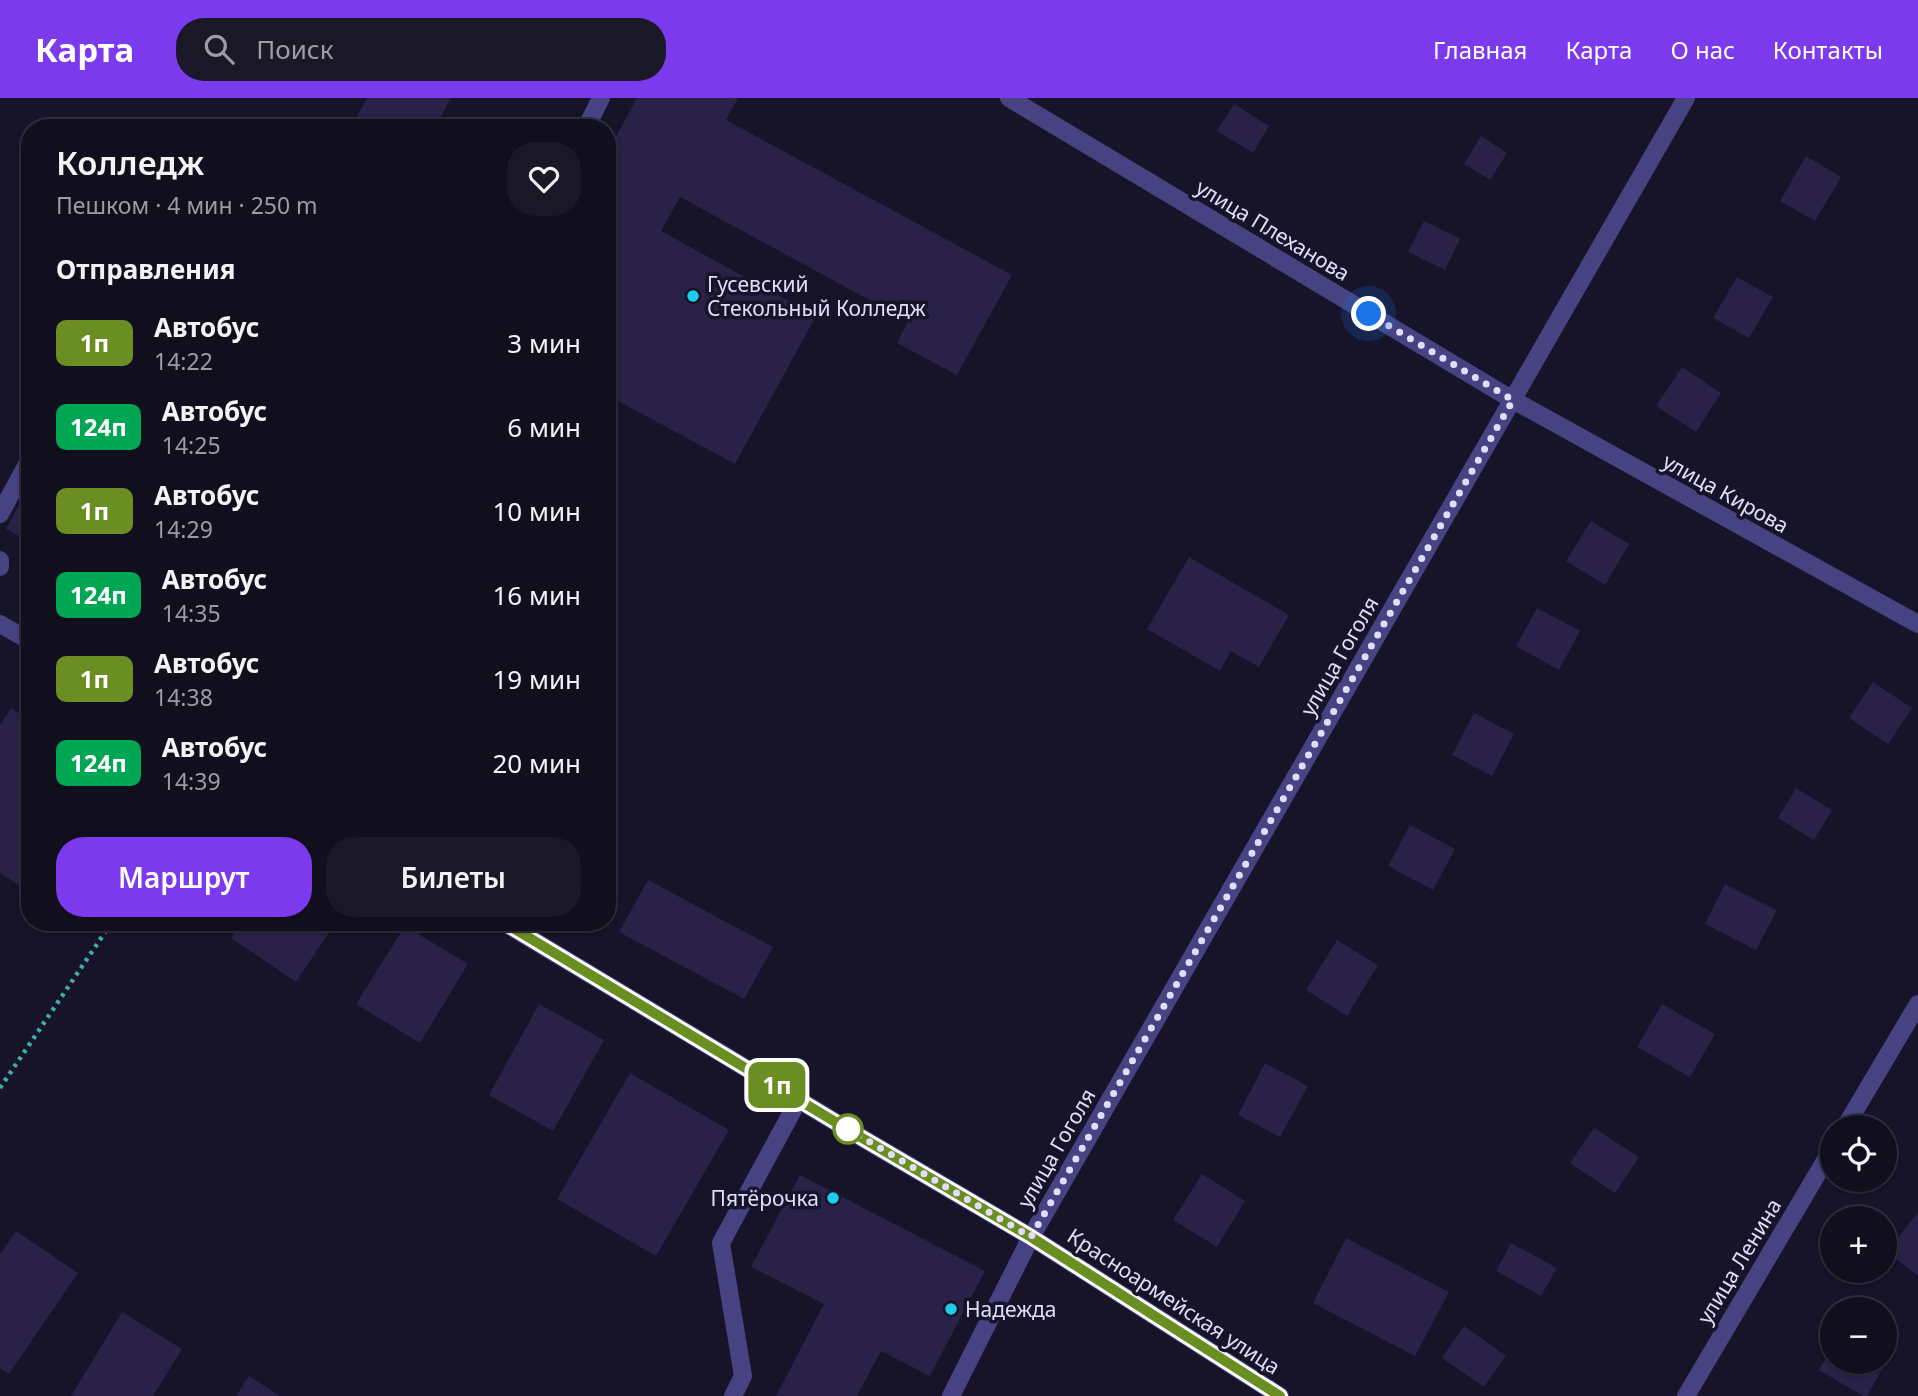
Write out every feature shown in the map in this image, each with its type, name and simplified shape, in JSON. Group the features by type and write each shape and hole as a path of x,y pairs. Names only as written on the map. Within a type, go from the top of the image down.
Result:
{"street":[{"path":"590,119 601,98"},
{"name":"улица Плеханова","path":"1009,98 1513,400"},
{"name":"улица Гоголя","path":"951,1396 1031,1237 1686,98"},
{"name":"улица Кирова","path":"1513,400 1918,624"},
{"path":"0,514 21,476"},
{"path":"0,560 0,567"},
{"path":"0,624 21,636"},
{"name":"Красноармейская улица","path":"518,931 1031,1237 1278,1396"},
{"path":"1852,1115 1918,1004"},
{"path":"733,1396 743,1376 721,1243 799,1099"},
{"name":"улица Ленина","path":"1686,1396 1820,1169"}],"path":[{"path":"0,1088 106,931"}],"building":[{"path":"367,98 451,98 440,119 356,119"},
{"name":"Гусевский Стекольный Колледж","path":"637,98 738,98 726,120 1012,275 957,375 897,343 908,321 680,197 661,231 816,316 735,464 616,400 616,136"},
{"path":"1234,104 1269,126 1253,153 1217,131"},
{"path":"1481,136 1507,153 1490,180 1464,164"},
{"path":"1806,156 1841,177 1815,221 1780,201"},
{"path":"1424,221 1460,239 1445,270 1408,252"},
{"path":"1737,277 1773,297 1749,338 1713,318"},
{"path":"1682,367 1721,393 1696,432 1656,406"},
{"path":"21,502 21,537 6,529"},
{"path":"1591,521 1629,544 1605,585 1566,561"},
{"path":"1189,557 1289,615 1259,667 1231,651 1220,671 1147,629"},
{"path":"1537,608 1580,631 1559,670 1516,646"},
{"path":"1873,682 1912,708 1888,744 1849,718"},
{"path":"11,708 21,714 19,885 0,873 0,725"},
{"path":"1474,713 1514,734 1492,776 1452,755"},
{"path":"1796,788 1832,810 1814,840 1778,818"},
{"path":"1410,825 1455,849 1433,890 1388,866"},
{"path":"648,880 773,947 744,999 619,932"},
{"path":"1725,884 1777,910 1756,950 1705,924"},
{"path":"236,931 330,931 296,982 231,938"},
{"path":"402,931 413,931 468,964 420,1043 356,1004"},
{"path":"1337,940 1378,965 1347,1016 1306,990"},
{"path":"539,1004 604,1040 553,1131 489,1095"},
{"path":"1662,1004 1715,1034 1690,1077 1637,1047"},
{"path":"1265,1063 1308,1086 1280,1137 1238,1115"},
{"path":"630,1073 729,1130 656,1256 557,1199"},
{"path":"1594,1128 1639,1157 1615,1193 1570,1163"},
{"path":"1202,1174 1245,1201 1217,1247 1173,1220"},
{"path":"800,1175 985,1271 930,1376 881,1351 857,1396 776,1396 824,1304 751,1267"},
{"path":"1918,1212 1918,1276 1897,1260 1897,1239"},
{"path":"16,1231 78,1273 9,1374 0,1368 0,1254"},
{"path":"1346,1238 1449,1292 1415,1356 1313,1303"},
{"path":"1511,1243 1557,1268 1541,1296 1496,1271"},
{"path":"122,1312 182,1349 153,1396 71,1396"},
{"path":"1464,1326 1506,1356 1484,1387 1442,1358"},
{"path":"1826,1374 1880,1374 1867,1396"},
{"path":"249,1376 280,1396 236,1396"}],"bus line":[{"name":"1п","path":"518,931 1031,1237 1280,1396"}],"place":[{"name":"Гусевский Стекольный Колледж","path":"693,296"},
{"name":"Пятёрочка","path":"833,1198"},
{"name":"Надежда","path":"951,1309"}],"route":[{"path":"848,1129 1031,1237 1513,400 1369,314"}]}
